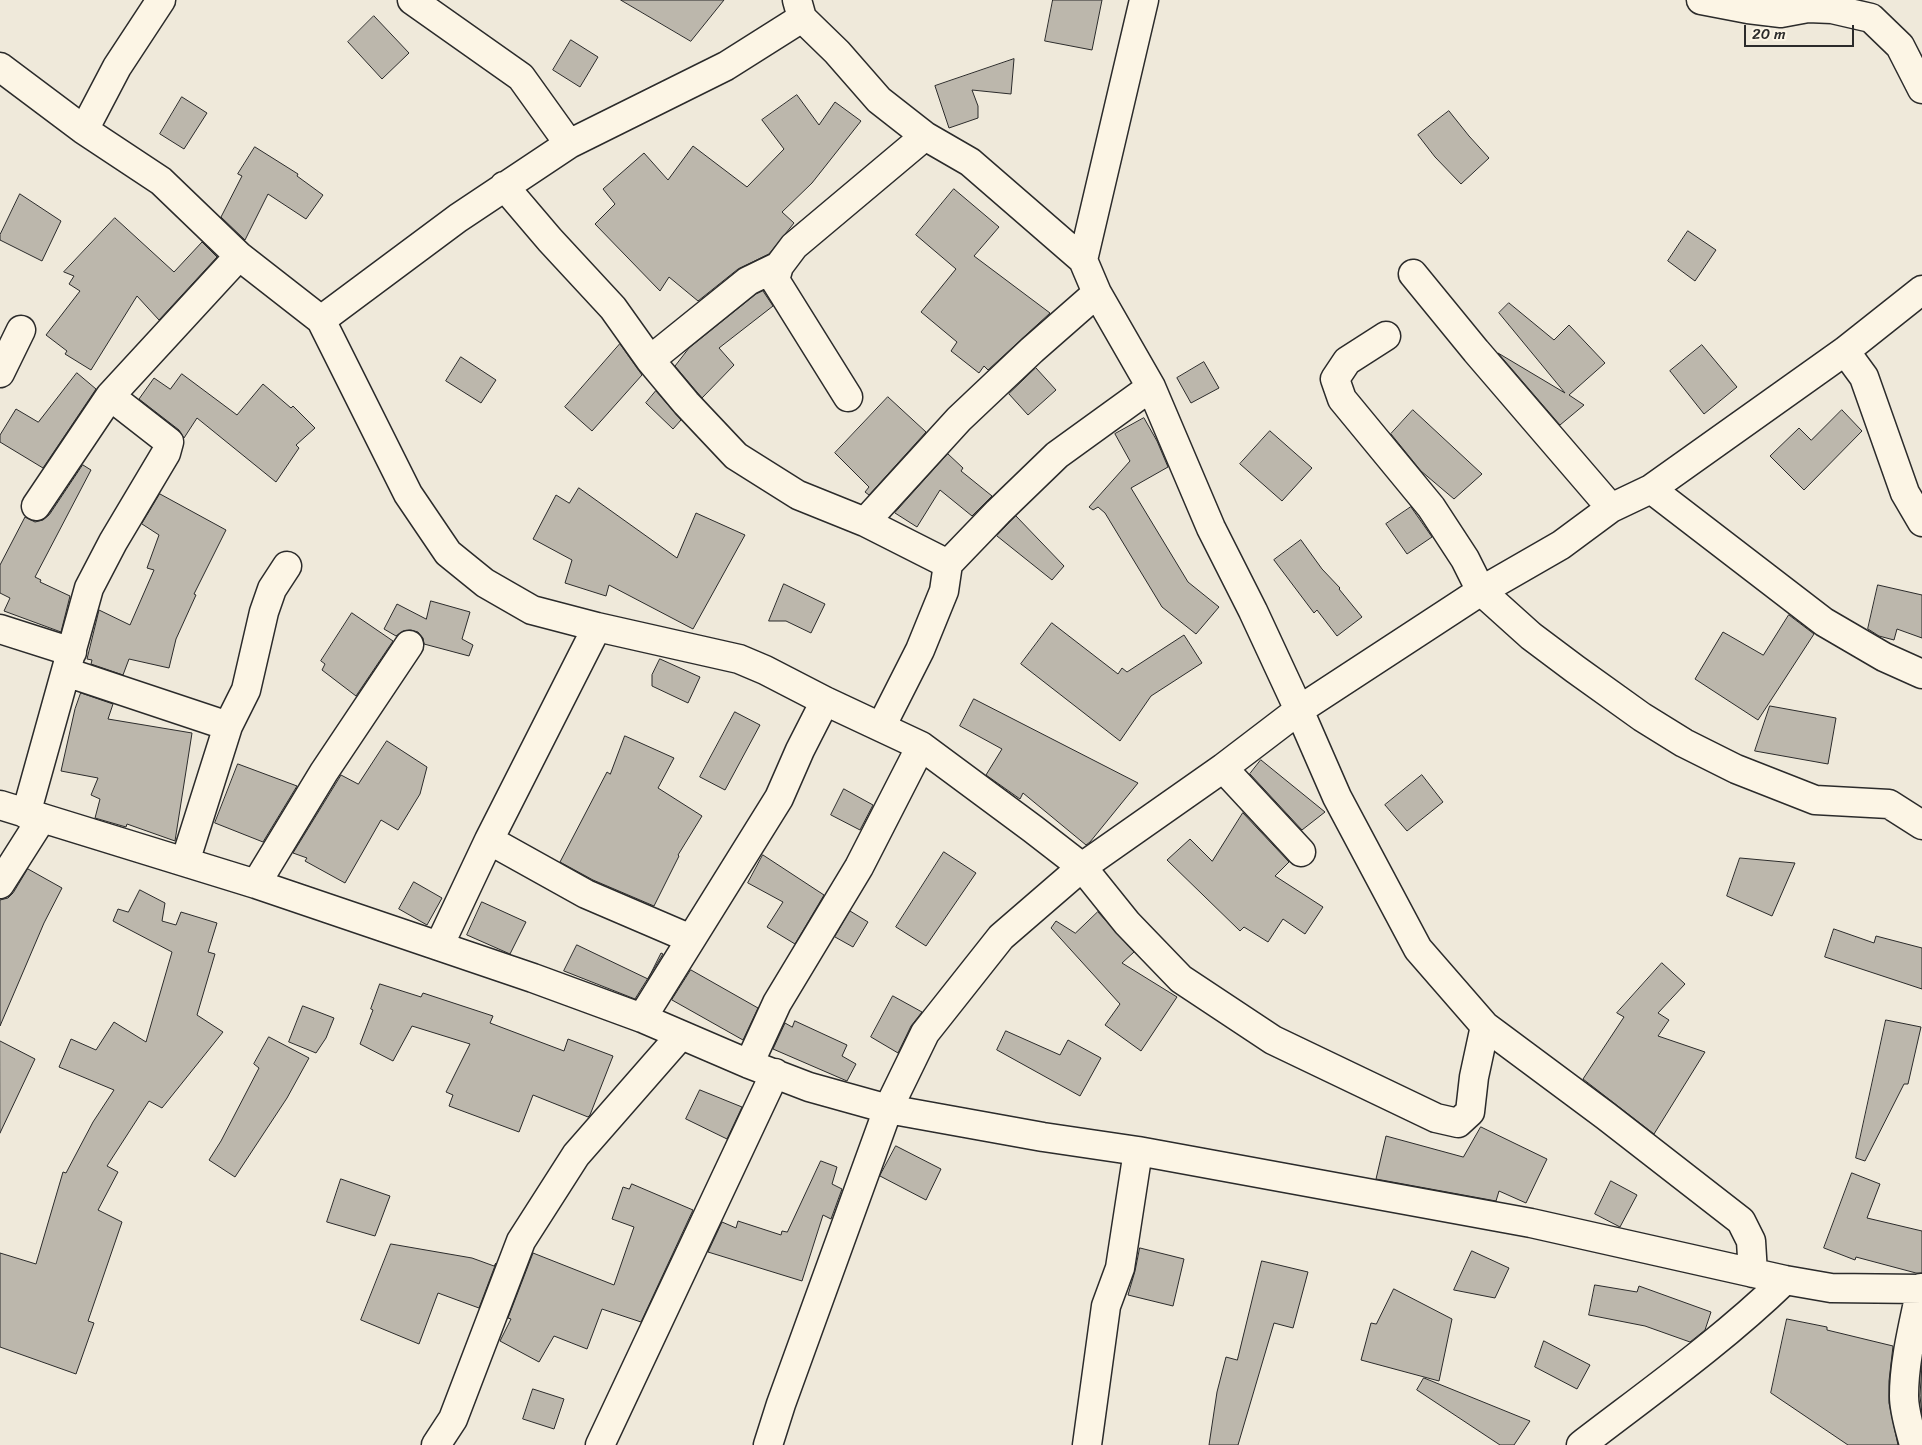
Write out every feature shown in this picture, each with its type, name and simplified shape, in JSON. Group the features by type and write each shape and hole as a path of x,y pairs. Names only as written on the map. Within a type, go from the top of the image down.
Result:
{"street":[{"path":"84,130 117,67 161,0"},
{"path":"412,0 521,76 569,144"},
{"path":"1084,260 1144,0"},
{"path":"1700,0 1781,13 1808,8 1832,9 1871,18 1900,46 1922,89"},
{"path":"321,320 504,186 569,144 726,66 800,9 879,100 925,136 970,162 1084,260 1097,293 1151,387 1210,528 1253,611 1337,797 1418,950 1485,1026 1606,1116 1741,1221 1751,1241 1753,1273"},
{"path":"0,67 84,130 161,181 239,256 321,320 408,494 448,553 485,583 532,610 597,627 739,659 921,746 1082,868 1127,923 1181,979 1273,1040 1436,1118 1458,1123 1470,1112 1474,1077 1485,1026"},
{"path":"848,397 776,280 779,266 794,246 925,136"},
{"path":"504,186 550,240 614,308 650,360 736,456 798,495 865,522 948,564"},
{"path":"36,506 110,396 239,256"},
{"path":"650,360 748,281 779,266"},
{"path":"1413,274 1476,351 1611,508"},
{"path":"768,1445 780,1404 888,1109 925,1033 1000,937 1082,868 1223,768 1299,710 1480,591 1561,545 1611,508 1651,489 1845,351 1922,290"},
{"path":"865,522 959,419 1032,350 1097,293"},
{"path":"0,372 21,330"},
{"path":"1386,336 1347,362 1335,379 1342,399 1431,507 1465,559 1480,591 1531,636 1642,717 1684,744 1736,769 1815,800 1889,804 1922,825"},
{"path":"1845,351 1864,377 1905,493 1922,522"},
{"path":"881,727 920,650 944,591 948,564 1057,455 1151,387"},
{"path":"0,884 34,816 69,662 89,588 113,542 166,453 169,442 110,396"},
{"path":"1651,489 1824,622 1884,657 1922,674"},
{"path":"185,862 228,726 246,690 264,612 272,588 287,566"},
{"path":"440,946 489,840 597,627"},
{"path":"0,629 69,662 228,726"},
{"path":"256,884 324,772 408,645"},
{"path":"642,1018 779,798 800,750 825,701"},
{"path":"749,1064 778,1003 859,867 921,746"},
{"path":"1223,768 1301,852"},
{"path":"0,806 256,884 440,946 642,1018 749,1064 809,1087 888,1109 1043,1137 1138,1151 1531,1223 1785,1280 1831,1288 1922,1288 1904,1386 1905,1407 1914,1445"},
{"path":"489,840 586,894 691,939"},
{"path":"436,1445 453,1419 521,1241 576,1155 681,1035"},
{"path":"600,1445 775,1073"},
{"path":"1087,1445 1106,1306 1120,1268 1138,1151"},
{"path":"1581,1445 1703,1352 1755,1309 1785,1280"}],"building":[{"path":"621,0 724,0 691,41"},
{"path":"1053,0 1102,0 1092,50 1045,41"},
{"path":"374,16 409,53 382,79 348,42"},
{"path":"571,40 598,57 580,87 553,70"},
{"path":"1014,59 1011,94 972,90 978,106 978,118 949,128 935,86"},
{"path":"797,95 819,125 835,102 861,121 812,183 782,212 794,223 769,254 738,269 698,301 669,277 660,291 595,224 615,204 603,189 644,153 668,180 693,146 747,187 784,149 762,120"},
{"path":"182,97 207,113 184,149 160,134"},
{"path":"1449,111 1489,158 1461,184 1435,157 1418,135"},
{"path":"255,147 298,174 297,176 323,195 306,219 268,194 245,240 221,217 242,176 238,174"},
{"path":"954,189 999,227 974,256 1050,313 988,370 984,366 979,373 951,351 957,342 921,312 956,269 916,235"},
{"path":"20,194 61,221 42,261 0,240 0,235"},
{"path":"115,218 174,272 202,242 217,257 159,320 137,296 91,370 65,354 67,351 46,335 80,291 69,284 74,276 64,272"},
{"path":"1688,231 1716,250 1695,281 1668,261"},
{"path":"763,291 773,306 719,348 734,365 702,398 675,366 689,348 756,294"},
{"path":"1509,303 1554,340 1569,325 1605,363 1569,395 1584,405 1560,425 1498,353 1565,393 1499,313"},
{"path":"620,344 642,375 592,431 565,407"},
{"path":"1702,345 1737,387 1704,414 1670,371"},
{"path":"461,357 496,380 481,403 446,381"},
{"path":"1204,362 1219,388 1191,403 1177,378"},
{"path":"1036,368 1056,390 1028,415 1009,394"},
{"path":"77,373 96,389 43,468 0,442 0,435 16,409 38,422"},
{"path":"182,374 237,415 263,384 291,408 293,406 315,428 296,445 299,448 276,482 197,418 184,438 179,430 139,399 154,378 170,389"},
{"path":"656,391 681,420 673,429 646,403"},
{"path":"888,397 926,432 869,495 865,492 869,487 835,453"},
{"path":"1413,410 1482,474 1454,499 1421,471 1391,434"},
{"path":"1842,410 1862,431 1804,490 1770,456 1799,428 1811,440"},
{"path":"1144,418 1157,441 1168,467 1131,488 1188,582 1219,607 1196,634 1162,607 1105,513 1098,507 1093,510 1089,507 1130,461 1115,434"},
{"path":"1270,431 1312,468 1282,501 1240,464"},
{"path":"948,454 963,468 961,471 992,496 972,516 940,490 917,527 895,513"},
{"path":"83,465 91,470 35,577 41,580 40,582 70,596 61,632 4,611 10,598 0,593 0,565 25,517 35,522 43,520 49,515"},
{"path":"579,488 677,558 696,513 745,535 693,629 609,585 606,596 565,583 572,560 533,539 556,495 569,503"},
{"path":"160,494 226,530 194,594 196,595 176,639 169,668 129,659 123,675 91,664 92,660 87,659 99,610 130,625 154,570 147,568 159,535 142,524"},
{"path":"1411,507 1432,537 1407,554 1386,524"},
{"path":"1016,516 1064,566 1052,580 997,536"},
{"path":"1301,540 1322,569 1340,588 1362,617 1337,636 1317,610 1314,613 1274,560"},
{"path":"784,584 825,604 811,633 786,621 769,621"},
{"path":"1878,585 1922,595 1922,638 1897,629 1894,640 1879,636 1868,629"},
{"path":"431,601 470,612 462,639 473,645 469,656 424,644 423,638 418,632 411,630 403,631 396,636 384,629 397,604 426,619"},
{"path":"352,613 393,641 356,696 322,670 325,664 321,661"},
{"path":"1789,615 1814,634 1758,720 1695,679 1723,632 1763,655"},
{"path":"1052,623 1118,674 1122,668 1127,672 1184,635 1202,663 1151,696 1120,741 1021,664"},
{"path":"660,659 700,677 688,703 652,686 652,675"},
{"path":"81,693 113,704 108,719 192,733 175,841 127,824 126,827 95,818 100,799 91,795 98,778 61,771 75,709"},
{"path":"974,699 1138,783 1086,845 1023,793 1020,799 986,775 1002,749 960,726"},
{"path":"1770,706 1836,718 1828,764 1755,751"},
{"path":"735,712 760,725 725,790 700,777"},
{"path":"625,736 674,758 658,788 702,816 678,855 654,906 593,880 560,862 607,772 610,774"},
{"path":"387,741 427,767 420,794 398,830 381,820 345,883 305,861 307,858 293,853 341,775 358,784"},
{"path":"1261,760 1325,812 1302,830 1250,774"},
{"path":"238,764 297,786 263,842 215,823"},
{"path":"1422,775 1443,802 1407,831 1385,805"},
{"path":"844,789 873,805 860,830 831,815"},
{"path":"1243,813 1289,862 1275,876 1323,907 1305,934 1283,919 1268,942 1244,927 1240,931 1167,860 1190,839 1212,861"},
{"path":"944,852 976,873 926,946 896,927"},
{"path":"763,855 824,895 795,944 767,927 783,902 748,883"},
{"path":"1740,858 1795,863 1772,916 1727,896"},
{"path":"28,869 62,888 44,923 0,1026 0,900 8,898 13,893"},
{"path":"414,882 442,898 427,925 399,909"},
{"path":"140,890 165,903 162,921 176,925 181,912 217,923 208,952 215,954 197,1015 223,1032 162,1108 149,1101 107,1166 118,1172 98,1210 122,1222 88,1321 94,1323 76,1374 0,1347 0,1253 36,1264 63,1172 66,1173 93,1122 114,1090 59,1067 71,1039 96,1050 114,1022 146,1042 172,952 113,921 118,909 128,912"},
{"path":"482,902 526,922 510,954 467,935"},
{"path":"850,911 868,922 853,947 835,937"},
{"path":"1098,912 1134,952 1122,963 1177,997 1141,1051 1105,1025 1120,1004 1051,928 1056,921 1075,933"},
{"path":"1834,929 1874,943 1876,936 1922,948 1922,989 1825,957"},
{"path":"577,945 648,979 635,999 564,971"},
{"path":"661,953 663,954 650,974"},
{"path":"1662,963 1685,984 1658,1013 1669,1020 1658,1036 1705,1052 1654,1134 1583,1079 1624,1017 1617,1013"},
{"path":"691,970 758,1008 743,1040 672,1000"},
{"path":"380,984 421,997 423,993 493,1016 490,1023 564,1051 568,1039 613,1056 590,1115 588,1117 533,1095 519,1132 449,1106 453,1095 446,1092 470,1044 412,1026 393,1061 360,1044 373,1010 371,1009"},
{"path":"893,996 922,1012 911,1026 898,1053 871,1037"},
{"path":"303,1006 334,1018 326,1038 316,1053 289,1042"},
{"path":"1886,1020 1921,1027 1908,1084 1904,1084 1865,1161 1856,1158"},
{"path":"795,1021 847,1045 842,1056 856,1064 847,1081 773,1049 785,1023 792,1027"},
{"path":"1006,1031 1060,1055 1068,1040 1101,1058 1080,1096 997,1050"},
{"path":"269,1037 309,1058 287,1098 235,1177 209,1160 259,1068 254,1064"},
{"path":"0,1041 35,1059 0,1133"},
{"path":"700,1090 742,1107 727,1139 686,1119"},
{"path":"1481,1127 1547,1159 1526,1203 1499,1191 1496,1201 1376,1179 1386,1136 1463,1157"},
{"path":"896,1146 941,1169 926,1200 880,1176"},
{"path":"821,1161 837,1167 832,1184 842,1189 831,1219 823,1215 802,1281 708,1252 722,1222 736,1228 738,1221 781,1235 782,1231 787,1232"},
{"path":"1852,1173 1880,1184 1867,1218 1922,1231 1922,1273 1856,1257 1855,1260 1824,1248"},
{"path":"341,1179 390,1196 375,1236 327,1222"},
{"path":"1611,1181 1637,1195 1620,1227 1595,1214"},
{"path":"632,1184 693,1210 641,1322 602,1309 587,1349 554,1336 539,1362 500,1341 511,1319 508,1318 533,1253 614,1285 634,1227 612,1219 623,1187 629,1189"},
{"path":"391,1244 472,1258 494,1266 496,1263 479,1308 438,1293 419,1344 361,1320"},
{"path":"1140,1248 1184,1259 1173,1306 1128,1295"},
{"path":"1472,1251 1509,1268 1495,1298 1454,1290"},
{"path":"1262,1261 1308,1272 1293,1328 1274,1323 1238,1445 1209,1445 1217,1392 1226,1357 1237,1360"},
{"path":"1595,1285 1637,1292 1639,1286 1711,1312 1705,1330 1690,1342 1645,1326 1589,1315"},
{"path":"1394,1289 1452,1319 1439,1381 1361,1360 1371,1323 1376,1324"},
{"path":"1787,1319 1827,1327 1827,1330 1893,1346 1889,1381 1889,1403 1898,1445 1848,1445 1771,1393"},
{"path":"1544,1341 1590,1365 1577,1389 1535,1367"},
{"path":"1922,1365 1922,1414 1920,1396"},
{"path":"1424,1378 1530,1421 1514,1445 1500,1445 1417,1390"},
{"path":"533,1389 564,1399 554,1429 523,1419"}]}
